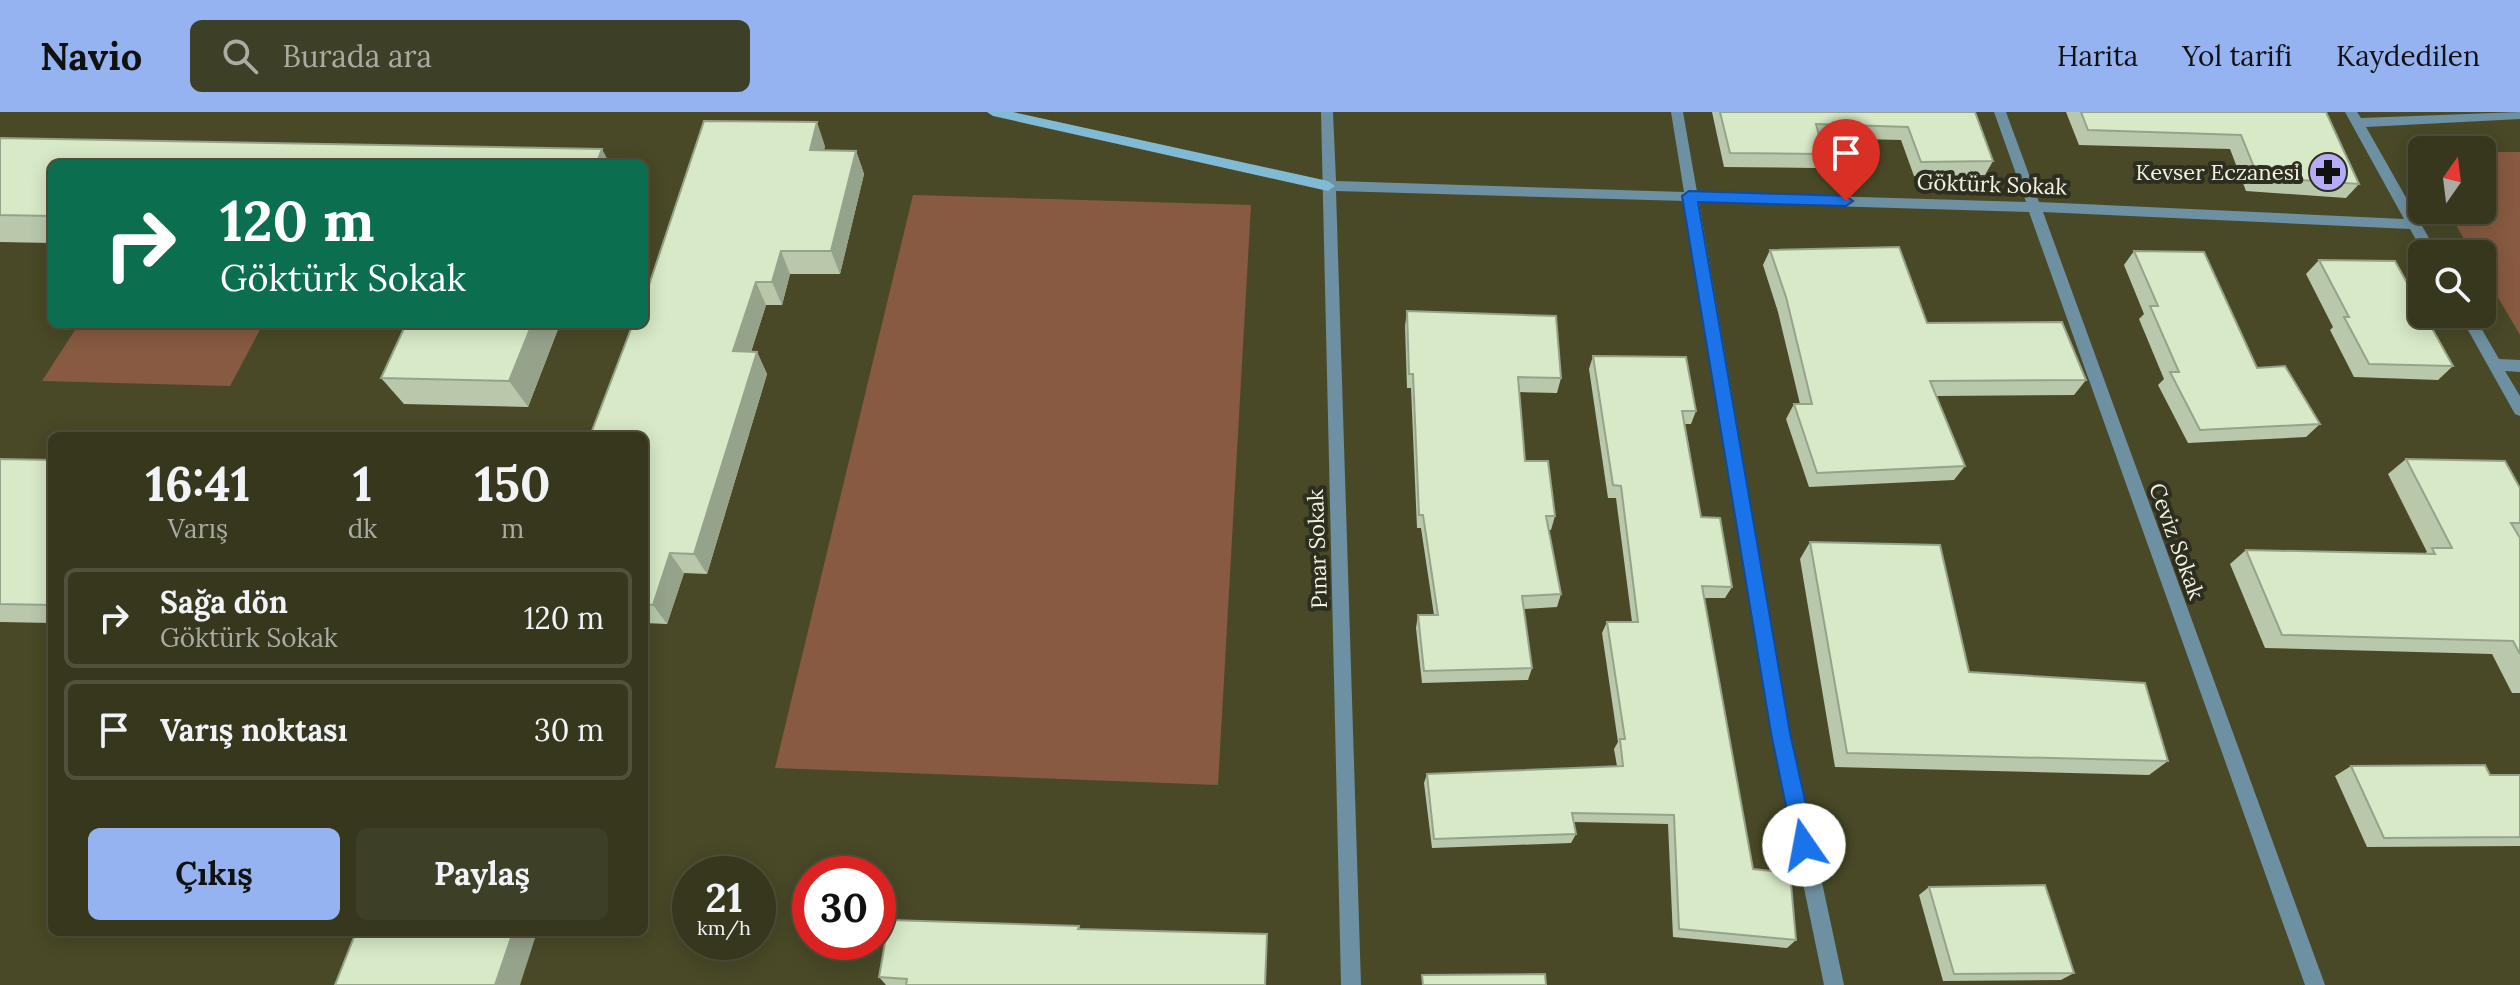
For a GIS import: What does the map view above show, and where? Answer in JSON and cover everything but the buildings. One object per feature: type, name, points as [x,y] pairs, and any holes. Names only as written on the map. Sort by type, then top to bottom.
[{"type":"main road","points":[[993,112],[1328,186]]},
{"type":"street","name":"Pınar Sokak","points":[[1327,112],[1351,985]]},
{"type":"street","points":[[1677,112],[1781,733],[1834,985]]},
{"type":"street","name":"Ceviz Sokak","points":[[2000,112],[2315,985]]},
{"type":"street","points":[[2408,212],[2354,118],[2520,115]]},
{"type":"street","name":"Göktürk Sokak","points":[[1328,186],[2033,207],[2408,224]]},
{"type":"street","points":[[2415,224],[2424,240]]},
{"type":"street","points":[[2474,328],[2520,410]]},
{"type":"street","points":[[2494,364],[2520,366]]},
{"type":"shaded area","points":[[2496,152],[2520,152],[2520,335],[2496,294],[2496,240],[2465,240],[2455,224],[2496,224]]},
{"type":"shaded area","points":[[913,195],[1251,205],[1218,785],[775,768]]},
{"type":"shaded area","points":[[76,328],[261,328],[230,386],[42,381]]},
{"type":"place","name":"Kevser Eczanesi","points":[[2328,172]]},
{"type":"route","points":[[1804,845],[1781,733],[1689,196],[1846,201]]}]
